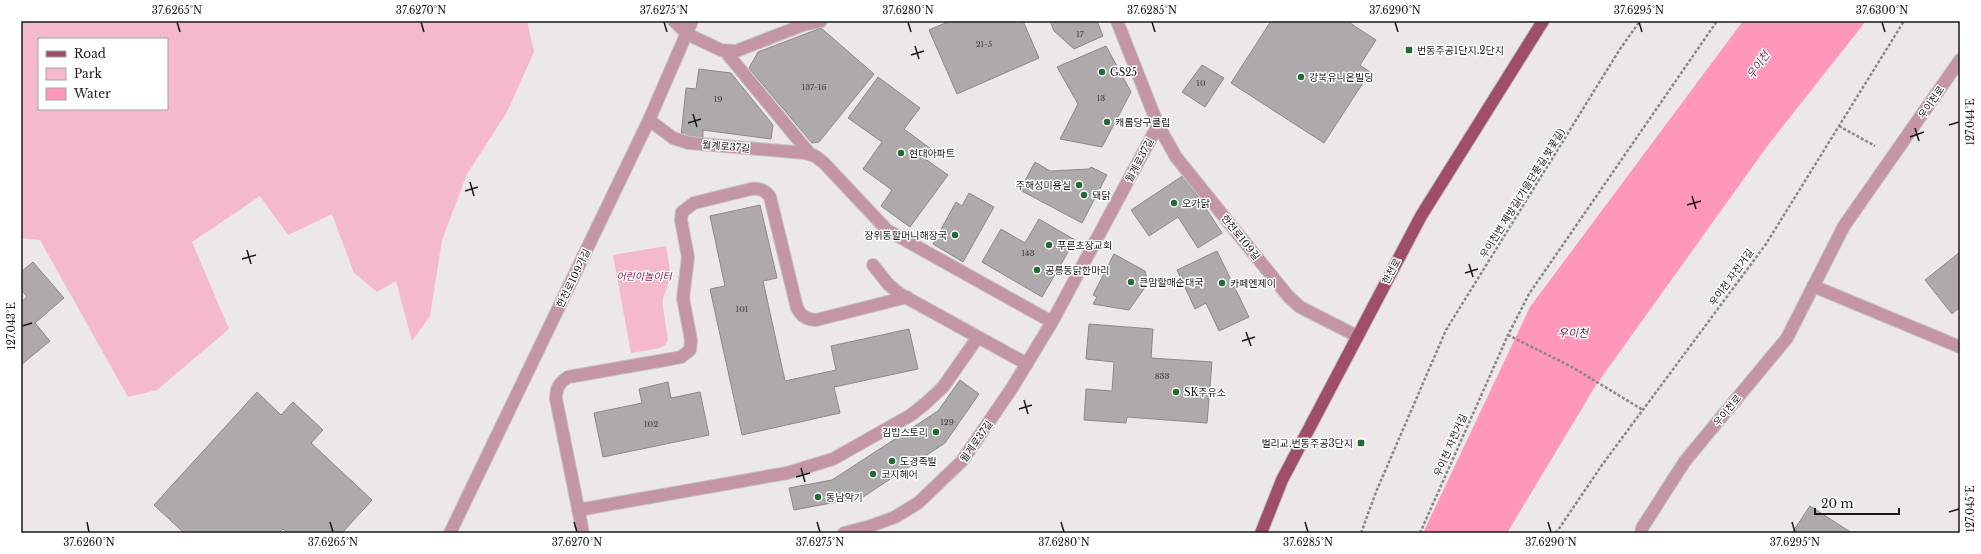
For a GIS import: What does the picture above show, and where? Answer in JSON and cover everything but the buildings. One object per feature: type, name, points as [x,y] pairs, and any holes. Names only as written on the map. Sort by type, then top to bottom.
[{"type":"main road","name":"한천로","points":[[1261,533],[1282,480],[1421,216],[1543,21]]},
{"type":"street","points":[[674,21],[687,34],[724,52],[736,51],[802,24],[821,21]]},
{"type":"street","name":"한천로109가길","points":[[450,533],[649,120],[692,21]]},
{"type":"street","name":"한천로109길","points":[[1117,21],[1158,125],[1176,157],[1288,296],[1300,307],[1310,313],[1357,336]]},
{"type":"street","name":"월계로37길","points":[[724,52],[810,154],[824,163],[887,230],[1052,322]]},
{"type":"street","name":"우이천로","points":[[1641,533],[1642,528],[1685,461],[1786,338],[1844,226],[1960,60]]},
{"type":"street","name":"월계로37길","points":[[649,120],[673,138],[689,143],[810,154]]},
{"type":"street","name":"월계로37길","points":[[844,533],[871,526],[896,516],[918,503],[962,461],[1027,364],[1052,322],[1158,125]]},
{"type":"street","points":[[583,533],[556,399],[556,389],[561,382],[568,377],[682,357],[690,350],[692,340],[683,298],[688,257],[681,220],[682,212],[694,203],[752,189],[759,188],[766,192],[770,197],[797,308],[801,316],[816,320],[907,297]]},
{"type":"street","points":[[873,264],[888,284],[907,297],[1027,364]]},
{"type":"street","points":[[1813,286],[1960,347]]},
{"type":"street","points":[[578,510],[787,473],[833,459],[911,415],[926,403],[943,387],[978,337]]},
{"type":"path","name":"우이천변 제방길(가을단풍길,벚꽃길)","points":[[1361,533],[1376,492],[1446,330],[1620,48],[1640,21]]},
{"type":"path","name":"우이천 자전거길","points":[[1420,533],[1508,335],[1529,294],[1717,21]]},
{"type":"path","name":"우이천 자전거길","points":[[1556,533],[1602,465],[1766,244],[1904,21]]},
{"type":"path","points":[[1839,126],[1893,156]]},
{"type":"path","points":[[1508,335],[1572,367],[1642,410]]},
{"type":"green space","points":[[21,21],[527,21],[534,52],[507,112],[467,174],[442,240],[430,316],[412,341],[396,281],[377,292],[354,273],[332,214],[288,235],[260,196],[192,242],[229,329],[157,390],[128,397],[40,240],[21,238]]},
{"type":"green space","name":"어린이놀이터","points":[[666,246],[671,277],[663,298],[668,340],[665,345],[660,348],[631,353],[613,255]]},
{"type":"water","name":"우이천","points":[[1743,21],[1866,21],[1768,145],[1596,385],[1507,533],[1423,533],[1530,307]]},
{"type":"place","name":"번동주공1단지.2단지","points":[[1409,50]]},
{"type":"place","name":"GS25","points":[[1102,72]]},
{"type":"place","name":"강북유니온빌딩","points":[[1301,77]]},
{"type":"place","name":"캐롬당구클럽","points":[[1107,122]]},
{"type":"place","name":"현대아파트","points":[[901,153]]},
{"type":"place","name":"주해성미용실","points":[[1079,185]]},
{"type":"place","name":"돼닭","points":[[1084,195]]},
{"type":"place","name":"오가닭","points":[[1174,203]]},
{"type":"place","name":"장위동할머니해장국","points":[[955,235]]},
{"type":"place","name":"푸른초장교회","points":[[1049,245]]},
{"type":"place","name":"공릉동닭한마리","points":[[1037,270]]},
{"type":"place","name":"큰맘할매순대국","points":[[1131,282]]},
{"type":"place","name":"카페엔제이","points":[[1222,283]]},
{"type":"place","name":"SK주유소","points":[[1176,392]]},
{"type":"place","name":"김밥스토리","points":[[936,432]]},
{"type":"place","name":"벌리교.번동주공3단지","points":[[1361,443]]},
{"type":"place","name":"도경족발","points":[[892,461]]},
{"type":"place","name":"코지헤어","points":[[873,474]]},
{"type":"place","name":"동남악기","points":[[818,497]]}]
